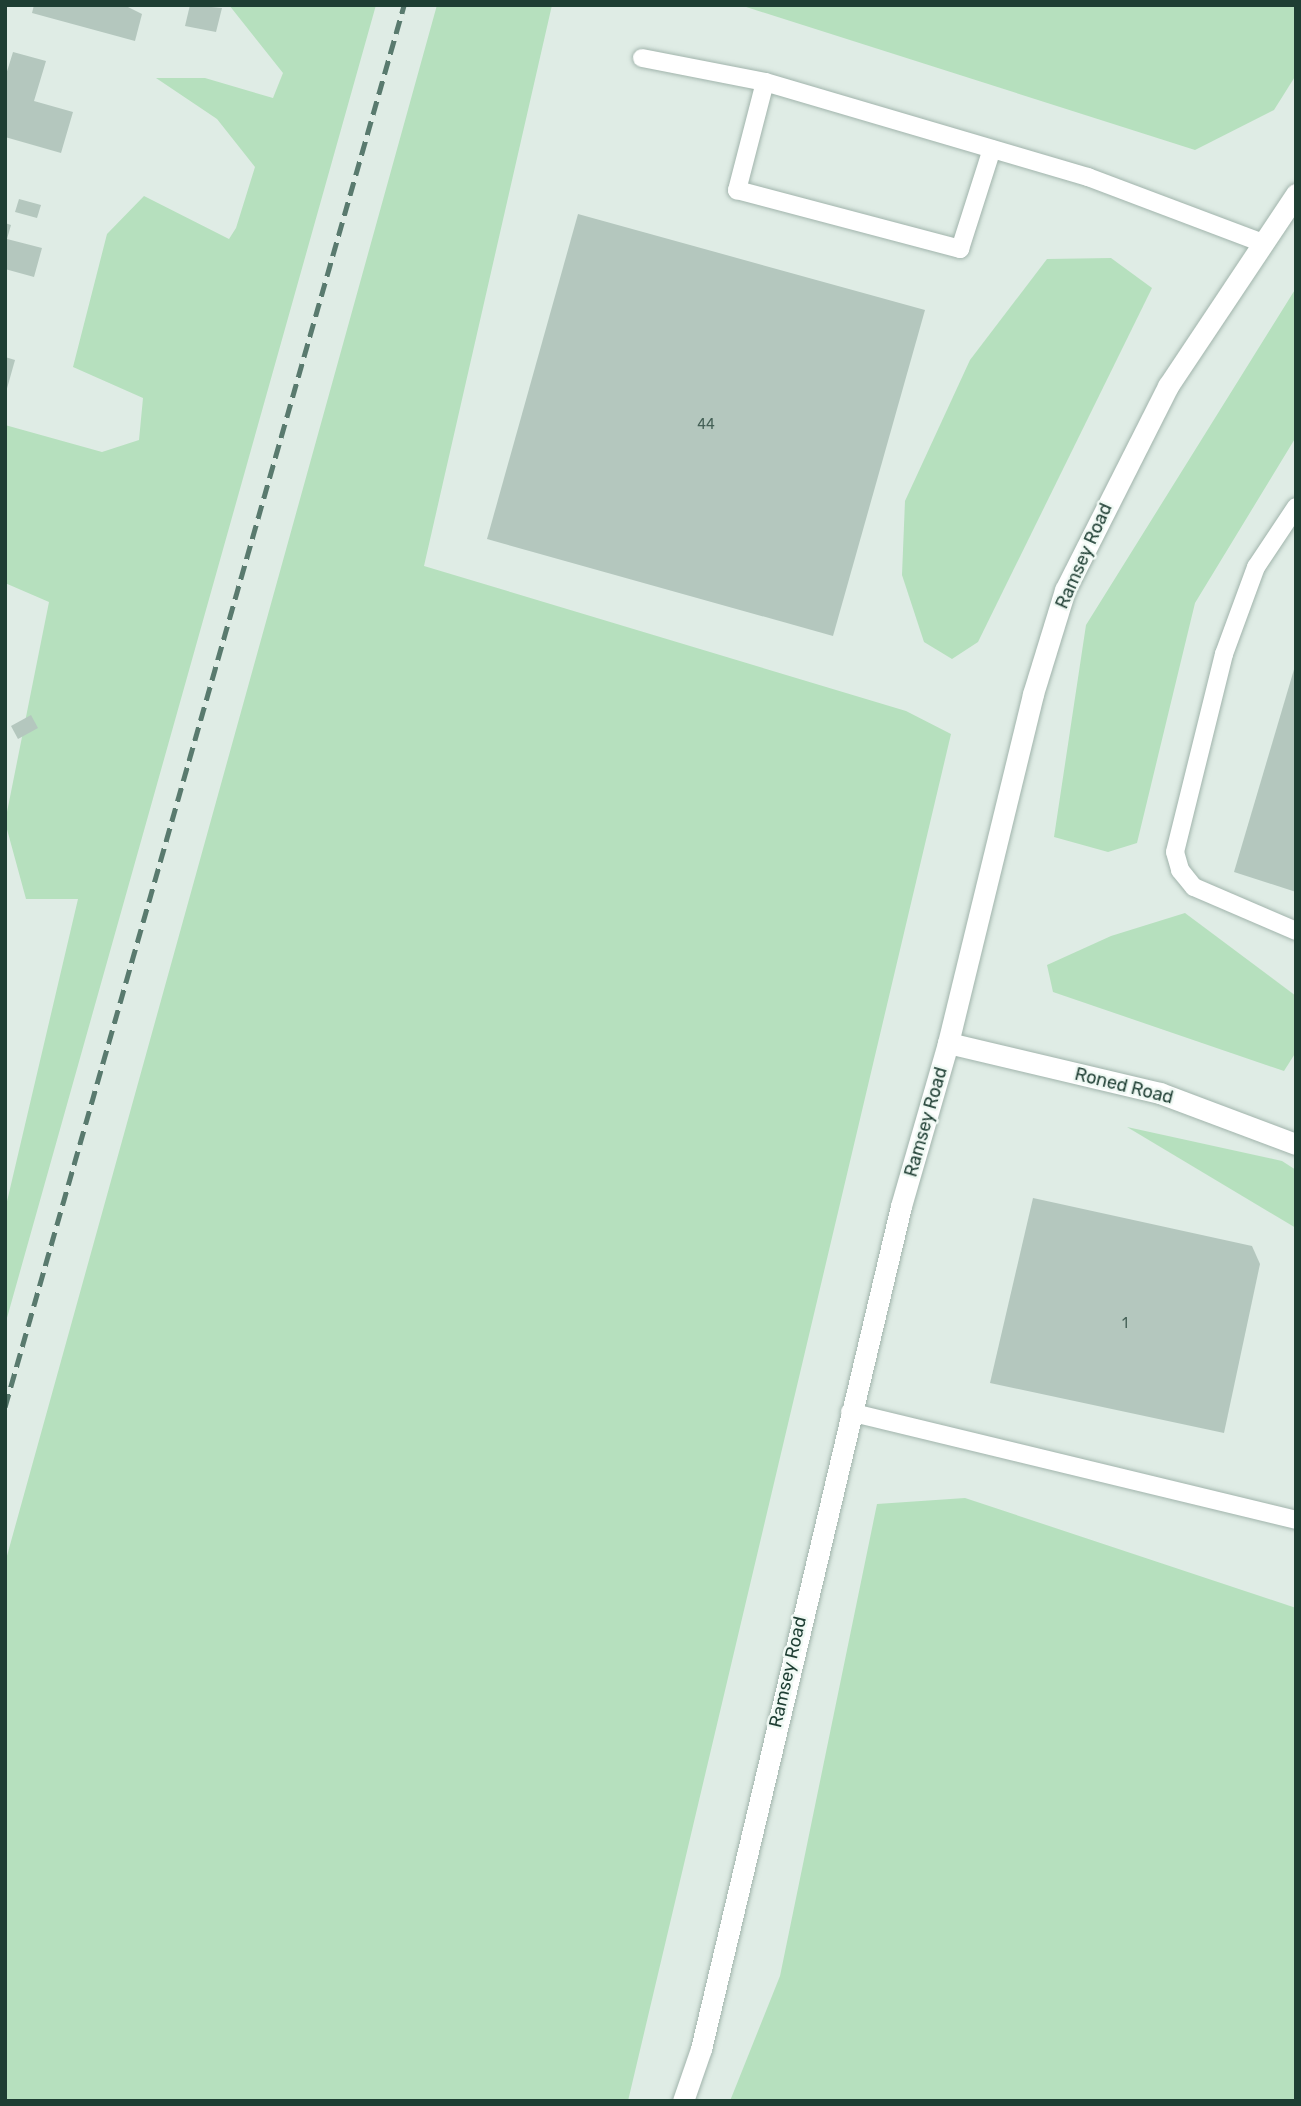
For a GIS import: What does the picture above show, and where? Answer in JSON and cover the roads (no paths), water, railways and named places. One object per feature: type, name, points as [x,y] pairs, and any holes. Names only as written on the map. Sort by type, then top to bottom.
[{"type":"street","name":"Ramsey Road","points":[[683,2101],[701,2049],[850,1412],[948,1043],[1033,694],[1065,590],[1168,386],[1296,194]]},
{"type":"street","name":"Roned Road","points":[[948,1043],[1160,1093],[1296,1143]]},
{"type":"lane","points":[[642,58],[765,82],[1088,177],[1262,243]]},
{"type":"lane","points":[[765,82],[737,190],[960,249],[992,149]]},
{"type":"lane","points":[[1296,507],[1256,567],[1224,654],[1175,852],[1194,887],[1296,932]]},
{"type":"lane","points":[[850,1412],[1296,1520]]},
{"type":"railway","points":[[5,1407],[404,5]]}]
